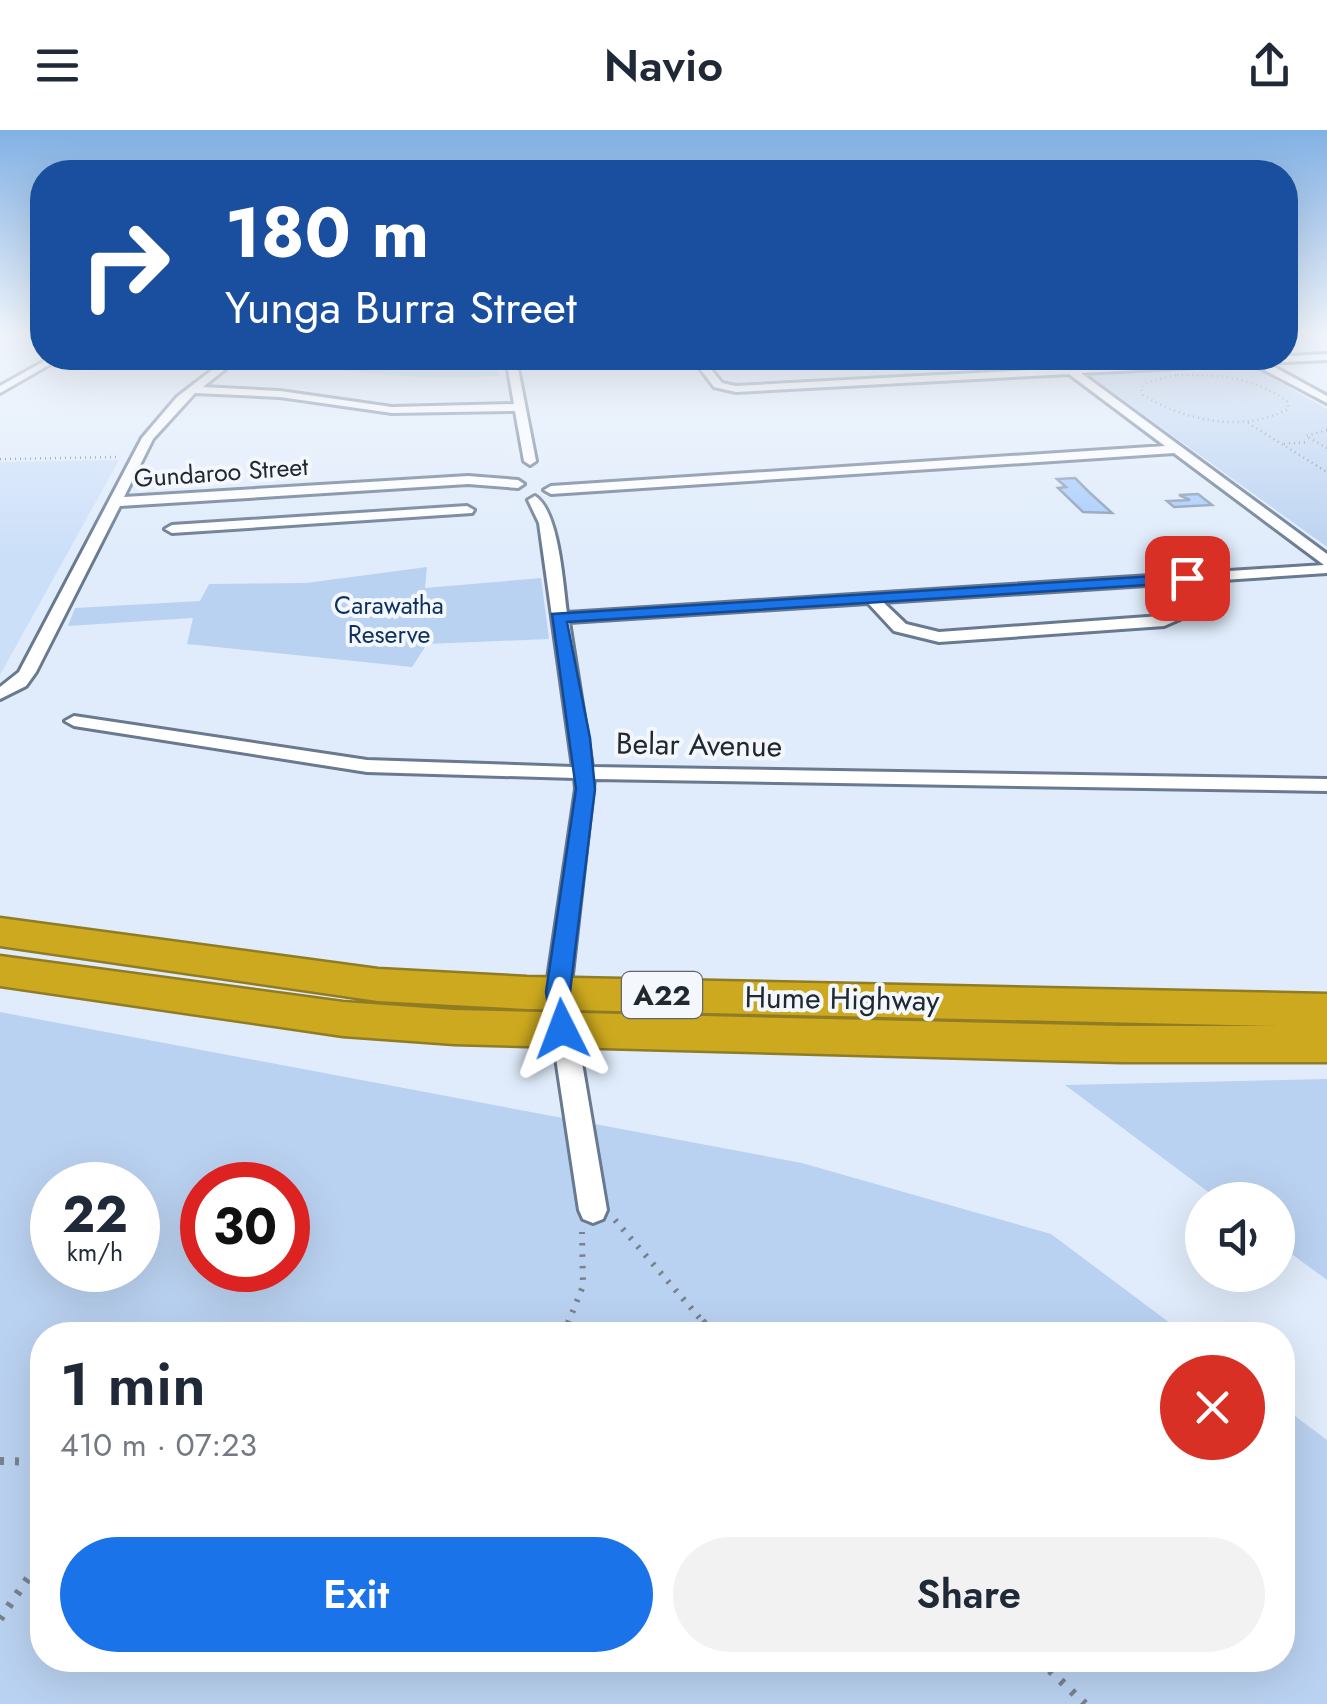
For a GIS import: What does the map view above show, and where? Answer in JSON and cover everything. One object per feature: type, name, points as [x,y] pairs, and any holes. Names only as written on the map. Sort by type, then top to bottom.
[{"type":"highway","name":"Hume Highway","points":[[0,932],[560,1011],[1122,1044],[1327,1044]]},
{"type":"highway","name":"Hume Highway","points":[[0,971],[342,1019],[560,1011],[1327,1011]]},
{"type":"street","points":[[0,694],[20,682],[27,672],[138,457],[174,406]]},
{"type":"street","points":[[367,406],[392,410],[520,408],[530,461]]},
{"type":"street","points":[[1118,406],[1327,561]]},
{"type":"street","name":"Gundaroo Street","points":[[114,502],[468,480],[535,488],[1176,450]]},
{"type":"street","name":"Gundaroo Street","points":[[327,520],[330,488]]},
{"type":"street","points":[[535,488],[546,524],[584,774],[560,1011],[593,1210]]},
{"type":"street","name":"Gundaroo Street","points":[[172,529],[467,510]]},
{"type":"street","points":[[558,618],[1327,569]]},
{"type":"street","points":[[872,598],[892,624],[904,632],[958,636],[1164,621],[1177,610],[1152,581]]},
{"type":"street","name":"Belar Avenue","points":[[74,720],[367,766],[584,774],[1327,785]]},
{"type":"path","points":[[1164,406],[1205,418],[1246,421],[1280,416],[1288,406]]},
{"type":"path","points":[[1246,421],[1327,472]]},
{"type":"path","points":[[1311,442],[1308,433],[1327,430]]},
{"type":"path","points":[[1282,444],[1311,442],[1327,448]]},
{"type":"path","points":[[0,459],[138,457]]},
{"type":"path","points":[[568,1322],[583,1286],[582,1224],[593,1210],[607,1212],[703,1322]]},
{"type":"path","points":[[0,1462],[30,1462]]},
{"type":"path","points":[[0,1619],[30,1575]]},
{"type":"path","points":[[1052,1672],[1086,1704]]},
{"type":"shaded area","points":[[119,460],[0,675],[0,462]]},
{"type":"green space","points":[[1132,406],[1327,409],[1327,547]]},
{"type":"green space","name":"Carawatha Reserve","points":[[427,567],[425,588],[541,578],[549,639],[427,644],[412,667],[187,644],[193,618],[68,626],[75,608],[200,601],[209,584],[306,583]]},
{"type":"green space","points":[[0,1012],[802,1163],[1051,1234],[1169,1322],[30,1322],[30,1672],[1295,1672],[1295,1416],[1327,1440],[1327,1704],[0,1704]]},
{"type":"green space","points":[[1327,1079],[1327,1280],[1295,1256],[1295,1182],[1195,1182],[1065,1085]]},
{"type":"building","points":[[1075,478],[1112,513],[1083,512],[1058,488],[1066,487],[1057,479]]},
{"type":"building","points":[[1198,494],[1212,505],[1174,507],[1167,501],[1190,500],[1179,495]]},
{"type":"route","points":[[562,1029],[558,992],[586,789],[581,738],[558,618],[1187,578]]}]
